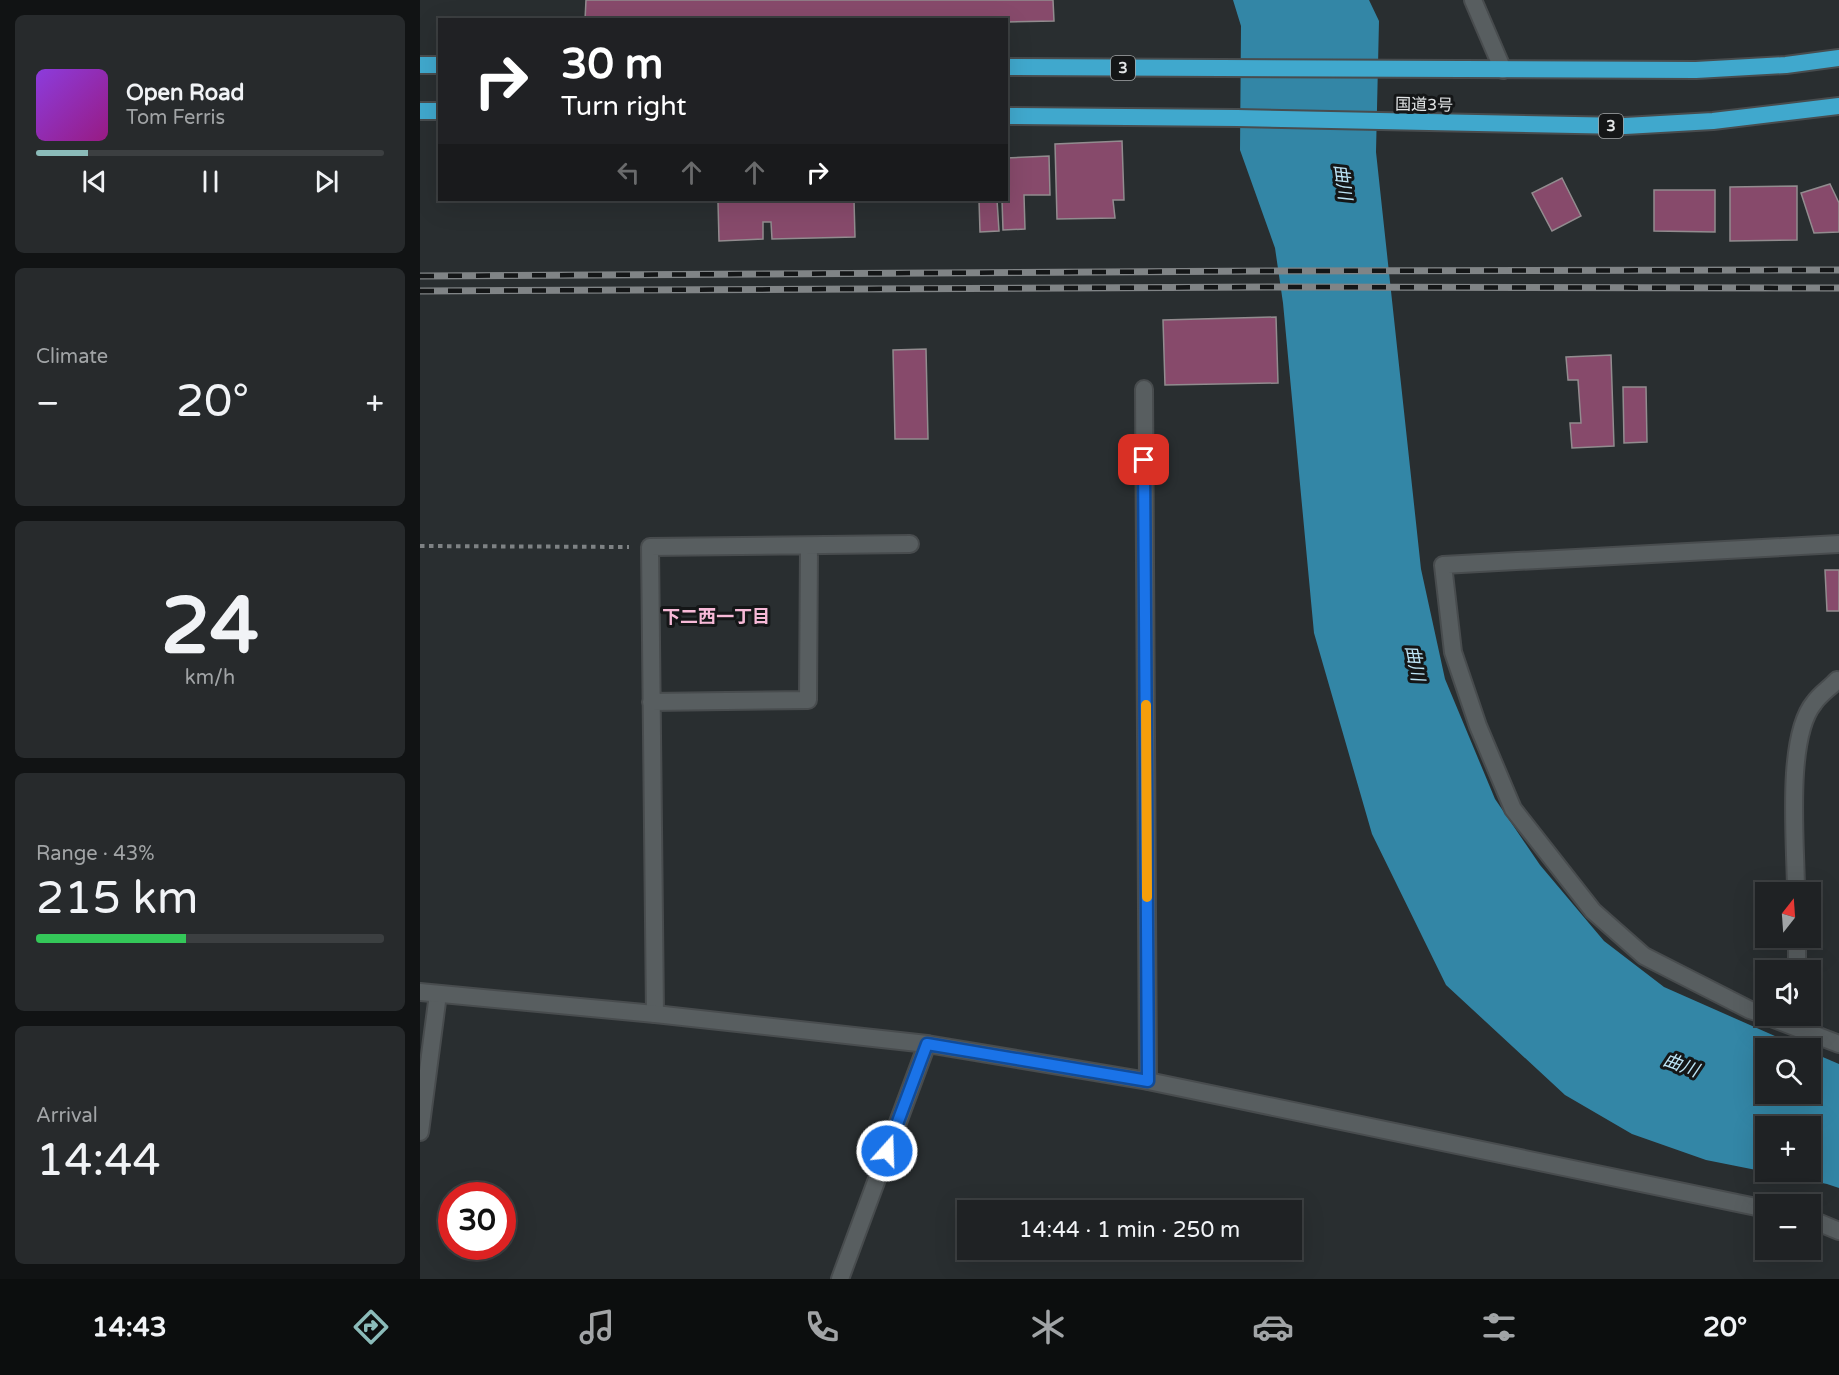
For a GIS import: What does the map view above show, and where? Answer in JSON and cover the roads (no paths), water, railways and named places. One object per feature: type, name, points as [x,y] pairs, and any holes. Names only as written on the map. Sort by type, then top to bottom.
[{"type":"highway","name":"3","points":[[1008,67],[1696,70],[1786,65],[1839,58]]},
{"type":"highway","points":[[420,65],[438,65]]},
{"type":"highway","name":"国道3号","points":[[1008,116],[1237,117],[1625,126],[1713,121],[1839,106]]},
{"type":"highway","points":[[420,111],[438,111]]},
{"type":"street","points":[[1473,0],[1503,70]]},
{"type":"street","points":[[1144,389],[1148,1081]]},
{"type":"street","points":[[655,1014],[650,548],[910,544]]},
{"type":"street","points":[[1755,1010],[1644,956],[1593,911],[1513,808],[1478,726],[1453,652],[1443,565],[1839,544]]},
{"type":"street","points":[[651,702],[808,699],[809,546]]},
{"type":"street","points":[[1796,882],[1795,763],[1800,730],[1813,703],[1837,680]]},
{"type":"street","points":[[420,992],[655,1014],[927,1044],[1148,1081],[1755,1207]]},
{"type":"street","points":[[420,1132],[438,994]]},
{"type":"street","points":[[1805,1026],[1839,1044]]},
{"type":"street","points":[[840,1279],[927,1044]]},
{"type":"street","points":[[1821,1224],[1839,1231]]},
{"type":"water","name":"曲川","points":[[1233,0],[1369,0],[1379,21],[1376,152],[1421,569],[1445,679],[1495,799],[1540,865],[1604,941],[1664,987],[1779,1038],[1755,1038],[1755,1104],[1821,1104],[1821,1056],[1839,1064],[1839,1188],[1817,1182],[1821,1182],[1821,1116],[1755,1116],[1755,1170],[1706,1160],[1632,1134],[1565,1095],[1446,985],[1372,834],[1314,633],[1283,303],[1275,248],[1240,150],[1241,26]]},
{"type":"railway","points":[[420,276],[1839,270]]},
{"type":"railway","points":[[420,291],[1268,287],[1839,288]]},
{"type":"district","name":"下二西一丁目","points":[[716,617]]}]
